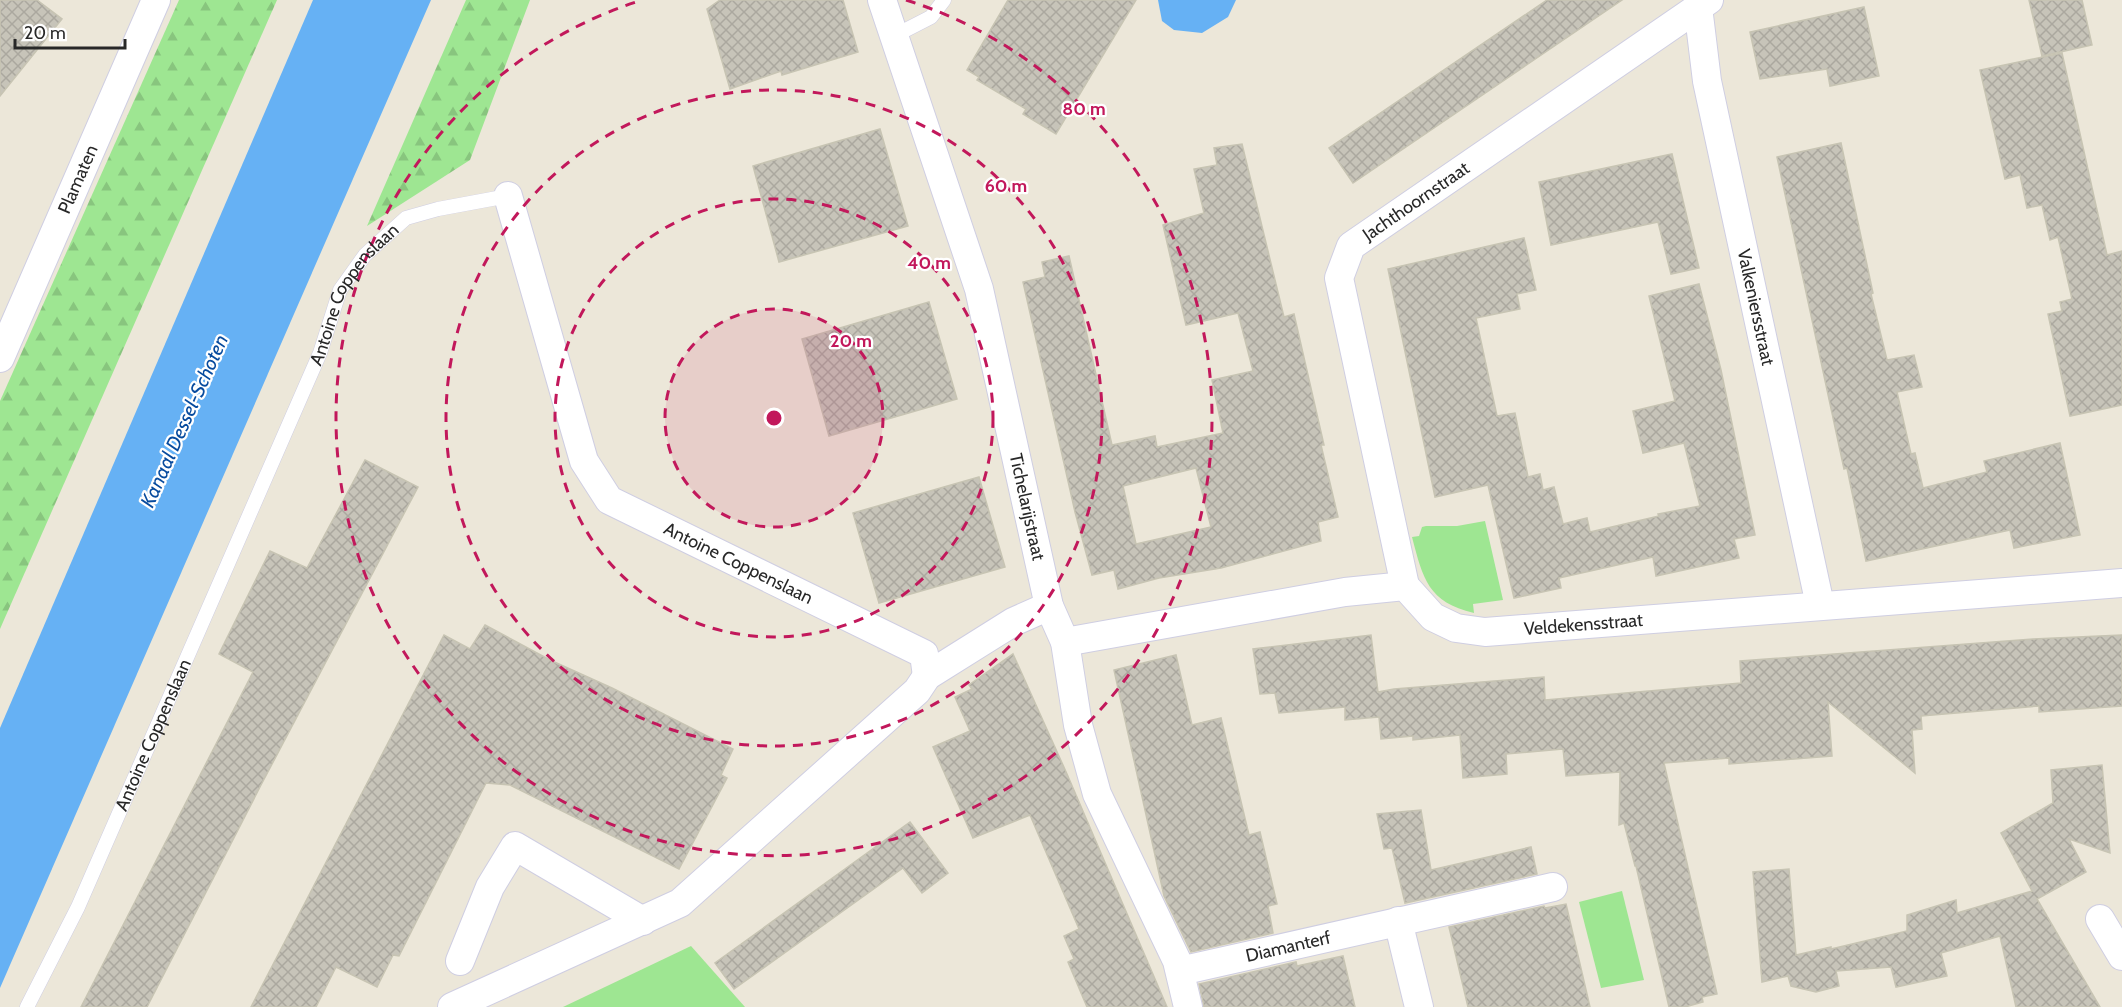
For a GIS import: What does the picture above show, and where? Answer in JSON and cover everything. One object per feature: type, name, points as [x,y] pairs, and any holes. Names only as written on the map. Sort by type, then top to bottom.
[{"type":"street","name":"Plamaten","points":[[0,358],[156,0]]},
{"type":"street","name":"Tichelarijstraat","points":[[882,0],[979,289],[1049,606],[1065,642],[1078,725],[1097,794],[1177,961],[1188,1007]]},
{"type":"street","name":"Jachthoornstraat","points":[[1404,586],[1339,278],[1351,246],[1704,4]]},
{"type":"street","name":"Valkeniersstraat","points":[[1704,4],[1707,81],[1820,605]]},
{"type":"street","name":"Antoine Coppenslaan","points":[[508,196],[584,460],[609,500],[924,654],[927,676]]},
{"type":"street","name":"Veldekensstraat","points":[[1404,586],[1433,617],[1456,628],[1485,632],[2122,583]]},
{"type":"street","points":[[1065,642],[1345,592],[1404,586]]},
{"type":"street","points":[[452,1007],[680,903],[917,691],[927,676],[1012,622],[1049,606]]},
{"type":"street","points":[[460,961],[490,887],[514,846],[643,921]]},
{"type":"street","name":"Diamanterf","points":[[1180,971],[1553,887]]},
{"type":"street","points":[[2100,919],[2122,956]]},
{"type":"street","points":[[1398,921],[1419,1007]]},
{"type":"lane","points":[[894,36],[931,17],[944,0]]},
{"type":"lane","name":"Antoine Coppenslaan","points":[[27,1007],[78,907],[320,353],[340,290],[365,255],[406,218],[438,209],[508,196]]},
{"type":"green space","points":[[179,0],[277,0],[0,629],[0,401]]},
{"type":"green space","points":[[466,0],[530,0],[470,160],[367,226]]},
{"type":"green space","points":[[1485,521],[1503,600],[1473,604],[1474,613],[1446,602],[1430,587],[1424,577],[1412,537],[1419,536],[1422,527],[1426,526],[1457,526]]},
{"type":"green space","points":[[1622,891],[1644,980],[1601,988],[1579,902]]},
{"type":"green space","points":[[691,946],[745,1007],[563,1007]]},
{"type":"water","name":"Kanaal Dessel-Schoten","points":[[313,0],[431,0],[0,988],[0,728]]},
{"type":"water","points":[[1158,0],[1236,0],[1228,17],[1202,33],[1174,30],[1162,21]]},
{"type":"building","points":[[0,0],[37,0],[62,19],[0,96]]},
{"type":"building","points":[[720,0],[843,0],[858,52],[782,75],[781,71],[730,89],[707,9]]},
{"type":"building","points":[[1008,0],[1136,0],[1056,134],[1023,114],[1026,109],[977,80],[979,77],[967,70]]},
{"type":"building","points":[[1547,0],[1622,0],[1353,183],[1329,148]]},
{"type":"building","points":[[2029,0],[2082,0],[2092,45],[2042,56]]},
{"type":"building","points":[[1864,7],[1879,76],[1830,86],[1827,69],[1760,79],[1750,32]]},
{"type":"building","points":[[2062,53],[2107,255],[2122,251],[2122,405],[2070,416],[2048,314],[2062,311],[2060,302],[2072,299],[2058,237],[2050,240],[2042,205],[2027,208],[2020,175],[2005,179],[1980,70]]},
{"type":"building","points":[[880,129],[908,226],[779,262],[753,166]]},
{"type":"building","points":[[1841,143],[1873,293],[1871,294],[1887,360],[1914,355],[1922,387],[1897,392],[1911,454],[1915,453],[1923,488],[1987,472],[1984,461],[2060,443],[2080,535],[2014,548],[2010,530],[1866,561],[1777,157]]},
{"type":"building","points":[[1242,144],[1284,317],[1294,314],[1338,517],[1318,522],[1321,541],[1221,568],[1159,578],[1118,589],[1114,570],[1092,575],[1075,512],[1023,282],[1045,277],[1042,262],[1069,256],[1112,445],[1155,436],[1157,447],[1223,433],[1212,380],[1253,371],[1238,313],[1186,325],[1163,225],[1204,213],[1194,169],[1217,165],[1214,148]],"holes":[[[1196,468],[1211,527],[1136,544],[1123,486]]]},
{"type":"building","points":[[1672,154],[1699,268],[1671,274],[1658,222],[1551,245],[1539,182]]},
{"type":"building","points":[[1524,238],[1536,290],[1517,294],[1520,309],[1476,318],[1497,416],[1515,413],[1528,477],[1540,474],[1543,490],[1554,487],[1563,524],[1587,518],[1590,532],[1659,516],[1658,514],[1700,506],[1684,443],[1643,453],[1633,411],[1675,401],[1649,296],[1699,284],[1721,370],[1755,535],[1734,539],[1739,558],[1656,576],[1653,557],[1559,578],[1561,588],[1514,598],[1488,485],[1435,497],[1388,269]]},
{"type":"building","points":[[929,302],[957,399],[829,436],[802,339]]},
{"type":"building","points":[[365,460],[418,487],[147,1007],[81,1007],[253,672],[219,654],[270,551],[307,568]]},
{"type":"building","points":[[979,477],[1005,567],[879,603],[853,513]]},
{"type":"building","points":[[485,625],[550,660],[612,688],[733,749],[721,775],[727,778],[679,869],[510,785],[486,783],[399,956],[393,955],[377,987],[336,967],[316,1007],[251,1007],[444,635],[470,649]]},
{"type":"building","points":[[1371,635],[1378,692],[1544,677],[1545,700],[1741,683],[1740,661],[2033,639],[2122,635],[2122,706],[2039,712],[2039,706],[1921,716],[1922,729],[1912,730],[1915,773],[1828,702],[1832,756],[1729,764],[1729,758],[1664,763],[1717,994],[1702,997],[1703,1002],[1685,1007],[1669,1007],[1636,866],[1624,823],[1619,825],[1620,772],[1566,776],[1563,749],[1506,754],[1507,774],[1463,778],[1460,735],[1413,740],[1413,736],[1381,739],[1379,717],[1345,720],[1345,707],[1279,713],[1275,693],[1260,694],[1253,649]]},
{"type":"building","points":[[1013,654],[1167,1007],[1087,1007],[1068,962],[1074,959],[1064,936],[1079,929],[1030,815],[973,838],[933,747],[970,731],[955,697],[972,689],[969,685]]},
{"type":"building","points":[[1176,655],[1192,725],[1221,718],[1249,835],[1260,832],[1277,904],[1268,906],[1273,933],[1191,952],[1164,896],[1114,670]]},
{"type":"building","points":[[2102,765],[2110,853],[2069,839],[2086,872],[2037,899],[2100,1007],[2016,1007],[2000,936],[1941,953],[1947,976],[1896,987],[1891,967],[1836,971],[1839,986],[1816,992],[1791,986],[1788,976],[1762,982],[1753,872],[1789,869],[1796,955],[1907,931],[1907,915],[1956,900],[1957,913],[2032,891],[2001,833],[2053,803],[2051,770]]},
{"type":"building","points":[[1421,810],[1431,870],[1531,847],[1537,874],[1405,903],[1392,848],[1384,849],[1377,814]]},
{"type":"building","points":[[910,822],[948,873],[922,893],[903,868],[734,989],[715,963]]},
{"type":"building","points":[[1566,904],[1590,1007],[1468,1007],[1449,927],[1544,906],[1545,908]]},
{"type":"building","points":[[1343,956],[1355,1007],[1204,1007],[1199,984],[1296,962],[1297,966]]}]
